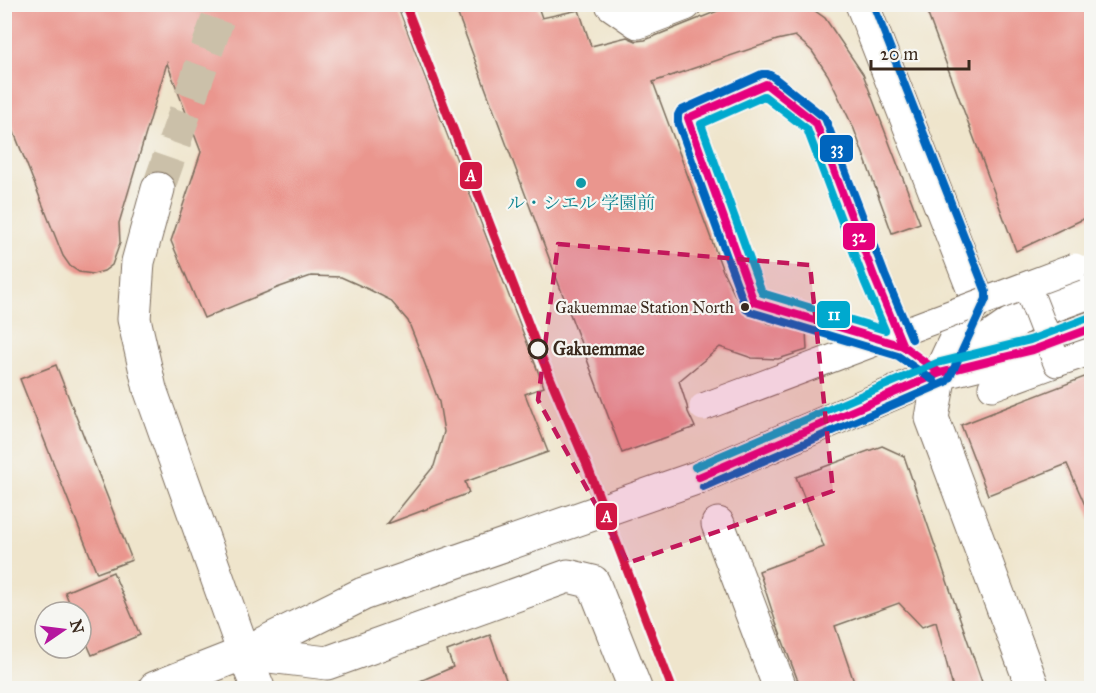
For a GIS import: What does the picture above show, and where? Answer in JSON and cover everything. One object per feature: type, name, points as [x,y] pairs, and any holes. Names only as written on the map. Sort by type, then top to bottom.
[{"type":"street","points":[[612,4],[638,22],[685,4]]},
{"type":"street","points":[[862,4],[976,296],[940,373],[932,418],[1033,688]]},
{"type":"street","points":[[158,189],[138,262],[134,319],[150,389],[258,688]]},
{"type":"street","points":[[940,373],[1021,317],[1083,279]]},
{"type":"street","points":[[703,407],[1027,286],[1083,279]]},
{"type":"street","points":[[1027,286],[1057,363]]},
{"type":"street","points":[[155,688],[244,653],[363,594],[699,477],[940,373],[1033,350],[1092,328]]},
{"type":"street","points":[[992,387],[1092,351]]},
{"type":"street","points":[[717,524],[780,688]]},
{"type":"street","points":[[244,653],[327,663],[568,576],[593,582],[635,688]]},
{"type":"highlighted area","points":[[558,244],[810,265],[833,491],[628,563],[538,400]]},
{"type":"building","points":[[4,4],[397,4],[544,387],[525,394],[548,452],[465,482],[469,493],[387,524],[434,466],[444,432],[439,402],[408,321],[390,300],[370,290],[341,277],[311,276],[204,318],[171,241],[201,152],[167,63],[119,223],[120,243],[112,265],[104,271],[93,274],[79,272],[70,266],[63,256],[4,107]]},
{"type":"building","points":[[454,4],[537,4],[542,18],[579,10],[591,46],[627,37],[636,41],[645,40],[735,4],[805,4],[825,18],[863,74],[920,223],[892,233],[854,129],[828,75],[812,51],[795,36],[653,82],[723,271],[740,306],[767,323],[806,331],[807,350],[778,359],[752,358],[720,347],[679,381],[695,427],[622,453]]},
{"type":"building","points":[[924,4],[1092,4],[1092,215],[1016,251]]},
{"type":"building","points":[[56,365],[132,560],[97,573],[20,379]]},
{"type":"building","points":[[1092,374],[1092,521],[1067,464],[988,495],[961,425]]},
{"type":"building","points":[[882,446],[904,456],[984,688],[953,688],[936,622],[922,627],[899,603],[835,626],[856,688],[798,688],[798,681],[759,571],[824,547],[796,477]]},
{"type":"building","points":[[113,572],[140,635],[93,655],[93,600],[68,600],[65,592]]},
{"type":"building","points":[[490,635],[509,688],[404,688],[453,667],[447,651]]},
{"type":"tunnel","points":[[158,189],[223,4]]},
{"type":"transit line","name":"A","points":[[405,4],[538,349],[587,465],[672,688]]},
{"type":"transit line","name":"33","points":[[703,487],[946,382],[986,299],[986,292],[873,4]]},
{"type":"transit line","name":"33","points":[[912,339],[825,118],[768,74],[762,74],[680,111],[678,122],[746,309],[898,356],[934,381]]},
{"type":"transit line","name":"32","points":[[766,84],[816,123],[903,346],[754,302],[688,118],[766,84]]},
{"type":"transit line","name":"11","points":[[764,96],[807,129],[885,330],[762,293],[701,124],[764,96]]},
{"type":"transit line","name":"11","points":[[695,467],[937,363],[1030,340],[1088,318]]},
{"type":"transit line","name":"32","points":[[699,477],[940,373],[1033,350],[1092,328]]},
{"type":"transit line","name":"32","points":[[903,346],[940,373]]},
{"type":"place","name":"ル・シエル 学園前","points":[[581,183]]},
{"type":"place","name":"Gakuemmae Station North","points":[[745,307]]},
{"type":"place","name":"Gakuemmae","points":[[538,349]]}]
